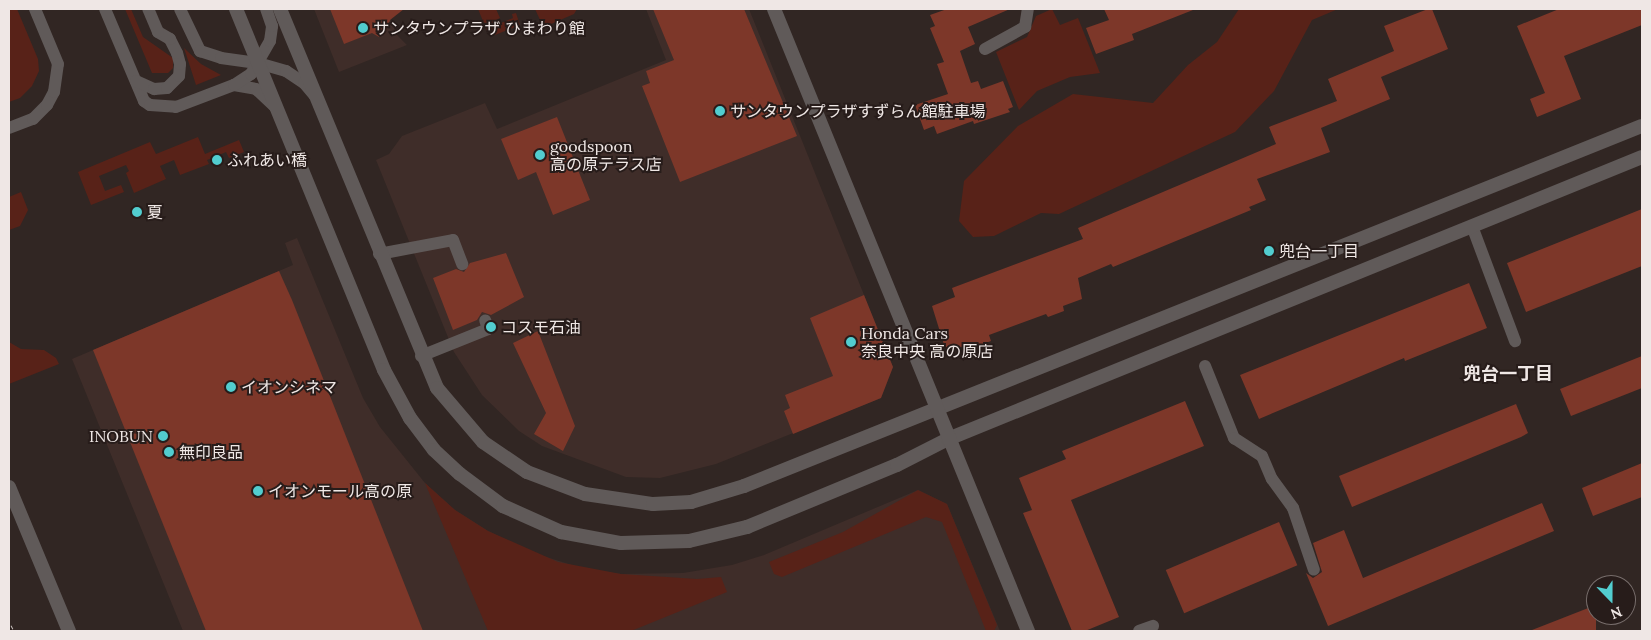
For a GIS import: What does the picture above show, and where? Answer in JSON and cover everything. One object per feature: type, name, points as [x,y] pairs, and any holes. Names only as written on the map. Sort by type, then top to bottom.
[{"type":"street","points":[[236,9],[396,397],[434,450],[460,474],[521,514],[561,532],[596,539],[652,544],[689,541],[747,527],[897,465],[948,439],[1642,156]]},
{"type":"street","points":[[280,9],[379,254],[436,388],[467,427],[502,457],[527,472],[569,490],[636,502],[676,503],[716,496],[938,411],[1642,126]]},
{"type":"street","points":[[774,9],[1028,631]]},
{"type":"street","points":[[9,487],[68,631]]},
{"type":"lane","points":[[9,128],[32,119],[47,105],[57,80],[58,64],[35,9]]},
{"type":"lane","points":[[105,9],[144,101],[150,105],[168,108],[247,78],[258,63],[272,32],[266,9]]},
{"type":"lane","points":[[148,9],[158,32],[170,39],[196,44]]},
{"type":"lane","points":[[180,9],[196,44],[207,55],[258,63],[286,71],[304,83],[314,95]]},
{"type":"lane","points":[[985,49],[1025,27],[1029,9]]},
{"type":"lane","points":[[136,81],[154,89],[167,88],[175,82],[180,64],[170,39]]},
{"type":"lane","points":[[234,84],[256,89],[266,95],[277,110]]},
{"type":"lane","points":[[1472,226],[1515,341]]},
{"type":"lane","points":[[379,254],[453,240],[462,264]]},
{"type":"lane","points":[[421,356],[488,329],[485,320]]},
{"type":"lane","points":[[1205,366],[1234,438],[1262,456],[1272,479],[1294,508],[1314,570]]},
{"type":"lane","points":[[1139,631],[1153,626]]},
{"type":"shaded area","points":[[9,9],[17,9],[38,59],[39,71],[32,86],[20,98],[9,102]]},
{"type":"shaded area","points":[[125,9],[131,9],[143,37],[173,58],[173,68],[168,73],[152,73]]},
{"type":"shaded area","points":[[314,9],[404,9],[389,17],[397,35],[407,45],[339,72]]},
{"type":"shaded area","points":[[478,9],[496,9],[500,18],[496,20],[501,23],[513,18],[512,14],[516,13],[520,25],[495,35],[487,31]]},
{"type":"shaded area","points":[[535,9],[577,9],[574,14],[551,24],[541,22]]},
{"type":"shaded area","points":[[646,9],[749,9],[893,367],[881,398],[716,464],[660,478],[626,477],[542,446],[519,431],[482,395],[454,352],[376,160],[389,154],[402,136],[485,103],[497,129],[666,60]]},
{"type":"shaded area","points":[[1052,9],[1060,25],[1078,18],[1100,73],[1070,77],[1037,91],[1019,110],[996,52],[1027,37],[1036,16]]},
{"type":"shaded area","points":[[1239,9],[1338,9],[1312,20],[1274,91],[1235,132],[1059,214],[1041,213],[994,236],[973,237],[959,221],[964,181],[1018,126],[1073,94],[1153,103],[1188,65],[1217,42]]},
{"type":"shaded area","points":[[184,48],[201,64],[221,75],[196,85]]},
{"type":"shaded area","points":[[198,137],[205,154],[239,140],[244,152],[229,158],[226,152],[207,160],[209,164],[180,175],[174,160],[160,166],[166,179],[134,193],[126,173],[129,171],[126,165],[99,176],[105,191],[121,185],[124,192],[91,205],[78,172],[150,142],[156,154]]},
{"type":"shaded area","points":[[21,192],[28,210],[20,226],[9,230],[9,197]]},
{"type":"shaded area","points":[[297,238],[363,398],[380,427],[425,483],[455,510],[488,531],[537,554],[581,568],[621,574],[683,573],[732,565],[764,555],[918,490],[947,504],[1000,631],[183,631],[72,359],[293,265],[285,243]]},
{"type":"shaded area","points":[[9,342],[21,349],[44,350],[56,358],[59,364],[9,384]]},
{"type":"shaded area","points":[[425,483],[455,510],[488,531],[558,562],[621,574],[697,579],[721,577],[727,592],[631,631],[488,631]]},
{"type":"shaded area","points":[[918,490],[947,504],[997,625],[994,631],[986,631],[942,522],[926,517],[782,577],[774,574],[769,562],[843,532]]},
{"type":"building","name":"サンタウンプラザ ひまわり館","points":[[330,9],[404,9],[390,20],[385,34],[379,37],[372,33],[344,44]]},
{"type":"building","name":"サンタウンプラザすずらん館駐車場","points":[[653,9],[744,9],[797,136],[680,182],[642,86],[650,83],[646,71],[674,60]]},
{"type":"building","points":[[947,9],[1010,9],[968,27],[975,44],[960,51],[971,83],[978,81],[981,89],[1003,81],[1013,107],[1008,109],[1010,112],[974,124],[973,121],[937,134],[934,126],[924,130],[915,105],[948,94],[937,64],[944,62],[930,28],[935,26],[930,15]]},
{"type":"building","points":[[1104,9],[1193,10],[1132,34],[1134,40],[1096,54],[1086,28],[1109,20]]},
{"type":"building","points":[[1432,9],[1448,49],[1381,77],[1390,99],[1321,128],[1330,152],[1257,179],[1266,200],[1249,207],[1251,210],[1113,267],[1111,264],[1078,278],[1082,299],[1063,306],[1064,311],[1048,317],[1046,314],[989,335],[991,341],[975,347],[973,343],[953,350],[951,346],[945,348],[932,306],[955,297],[952,288],[1083,239],[1078,228],[1276,144],[1269,127],[1337,101],[1328,79],[1394,51],[1384,26]]},
{"type":"building","points":[[1559,9],[1642,9],[1642,25],[1564,56],[1581,99],[1537,117],[1530,99],[1545,93],[1517,26]]},
{"type":"building","name":"goodspoon 高の原テラス店","points":[[557,117],[590,200],[553,215],[536,172],[518,180],[501,139]]},
{"type":"building","points":[[1642,209],[1642,266],[1526,312],[1507,263]]},
{"type":"building","points":[[506,253],[524,297],[491,315],[482,312],[477,320],[453,330],[433,278],[456,269],[464,272],[470,263]]},
{"type":"building","name":"イオンモール高の原","points":[[279,271],[423,631],[206,631],[93,350]]},
{"type":"building","points":[[1469,283],[1487,328],[1405,361],[1404,358],[1259,419],[1240,375]]},
{"type":"building","name":"Honda Cars 奈良中央 高の原店","points":[[864,295],[893,367],[881,398],[793,434],[784,411],[790,408],[785,395],[833,376],[810,318]]},
{"type":"building","points":[[538,331],[575,426],[563,451],[534,434],[546,413],[513,343]]},
{"type":"building","points":[[1642,356],[1642,388],[1571,416],[1560,389]]},
{"type":"building","points":[[1185,401],[1204,446],[1071,500],[1119,617],[1085,631],[1072,631],[1023,513],[1032,510],[1019,478],[1066,459],[1062,451]]},
{"type":"building","points":[[1516,404],[1528,433],[1352,507],[1339,476]]},
{"type":"building","points":[[1642,463],[1642,497],[1593,516],[1582,488]]},
{"type":"building","points":[[1542,503],[1554,531],[1328,626],[1306,573],[1313,578],[1322,572],[1313,543],[1344,530],[1363,578]]},
{"type":"building","points":[[1279,522],[1297,565],[1184,613],[1166,570]]},
{"type":"building","points":[[1586,609],[1586,625],[1596,625],[1596,631],[1532,630]]},
{"type":"railway","points":[[9,627],[11,631]]},
{"type":"place","name":"サンタウンプラザ ひまわり館","points":[[363,28]]},
{"type":"place","name":"サンタウンプラザすずらん館駐車場","points":[[720,111]]},
{"type":"place","name":"goodspoon 高の原テラス店","points":[[540,155]]},
{"type":"place","name":"ふれあい橋","points":[[217,160]]},
{"type":"place","name":"夏","points":[[137,212]]},
{"type":"place","name":"兜台一丁目","points":[[1269,251]]},
{"type":"place","name":"コスモ石油","points":[[491,327]]},
{"type":"place","name":"Honda Cars 奈良中央 高の原店","points":[[851,342]]},
{"type":"place","name":"イオンシネマ","points":[[231,387]]},
{"type":"place","name":"INOBUN","points":[[163,436]]},
{"type":"place","name":"無印良品","points":[[169,452]]},
{"type":"place","name":"イオンモール高の原","points":[[258,491]]},
{"type":"district","name":"兜台一丁目","points":[[1508,374]]}]
